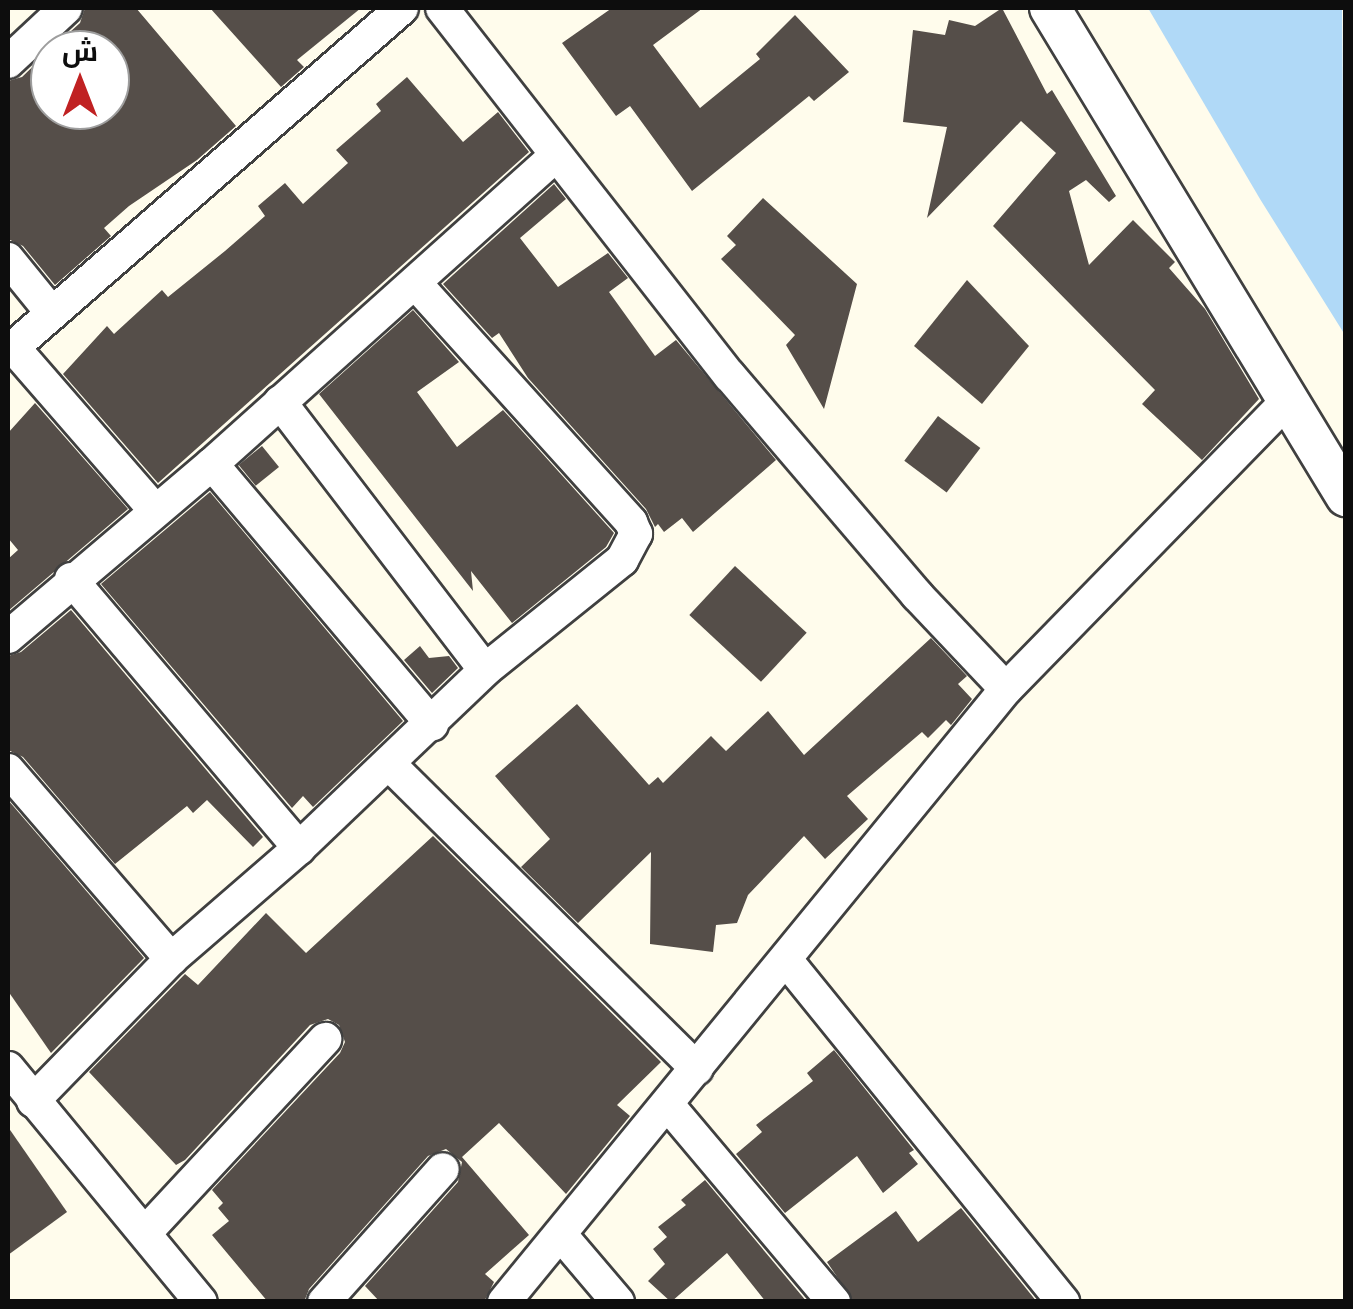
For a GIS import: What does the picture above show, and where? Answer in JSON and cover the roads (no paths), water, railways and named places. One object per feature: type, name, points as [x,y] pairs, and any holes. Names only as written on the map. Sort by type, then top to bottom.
[{"type":"street","points":[[8,62],[66,8]]},
{"type":"street","points":[[154,509],[10,349],[402,8]]},
{"type":"street","points":[[442,8],[554,157],[742,391],[917,595],[1006,689]]},
{"type":"street","points":[[1050,8],[1346,496]]},
{"type":"street","points":[[8,638],[154,509],[212,464],[554,157]]},
{"type":"street","points":[[8,259],[51,312]]},
{"type":"street","points":[[34,1101],[171,960],[389,764],[485,670],[622,560],[636,534],[631,522],[416,284]]},
{"type":"street","points":[[504,1302],[788,961],[1006,689],[1288,400]]},
{"type":"street","points":[[280,402],[485,670]]},
{"type":"street","points":[[212,464],[432,724]]},
{"type":"street","points":[[72,579],[298,848]]},
{"type":"street","points":[[389,764],[697,1070]]},
{"type":"street","points":[[8,770],[171,960]]},
{"type":"street","points":[[788,961],[1063,1302]]},
{"type":"street","points":[[144,1234],[325,1040]]},
{"type":"street","points":[[8,1068],[200,1302]]},
{"type":"street","points":[[668,1105],[834,1302]]},
{"type":"street","points":[[324,1302],[443,1169]]},
{"type":"street","points":[[562,1235],[618,1302]]},
{"type":"water","points":[[1148,8],[1342,8],[1345,335],[1260,199]]}]
